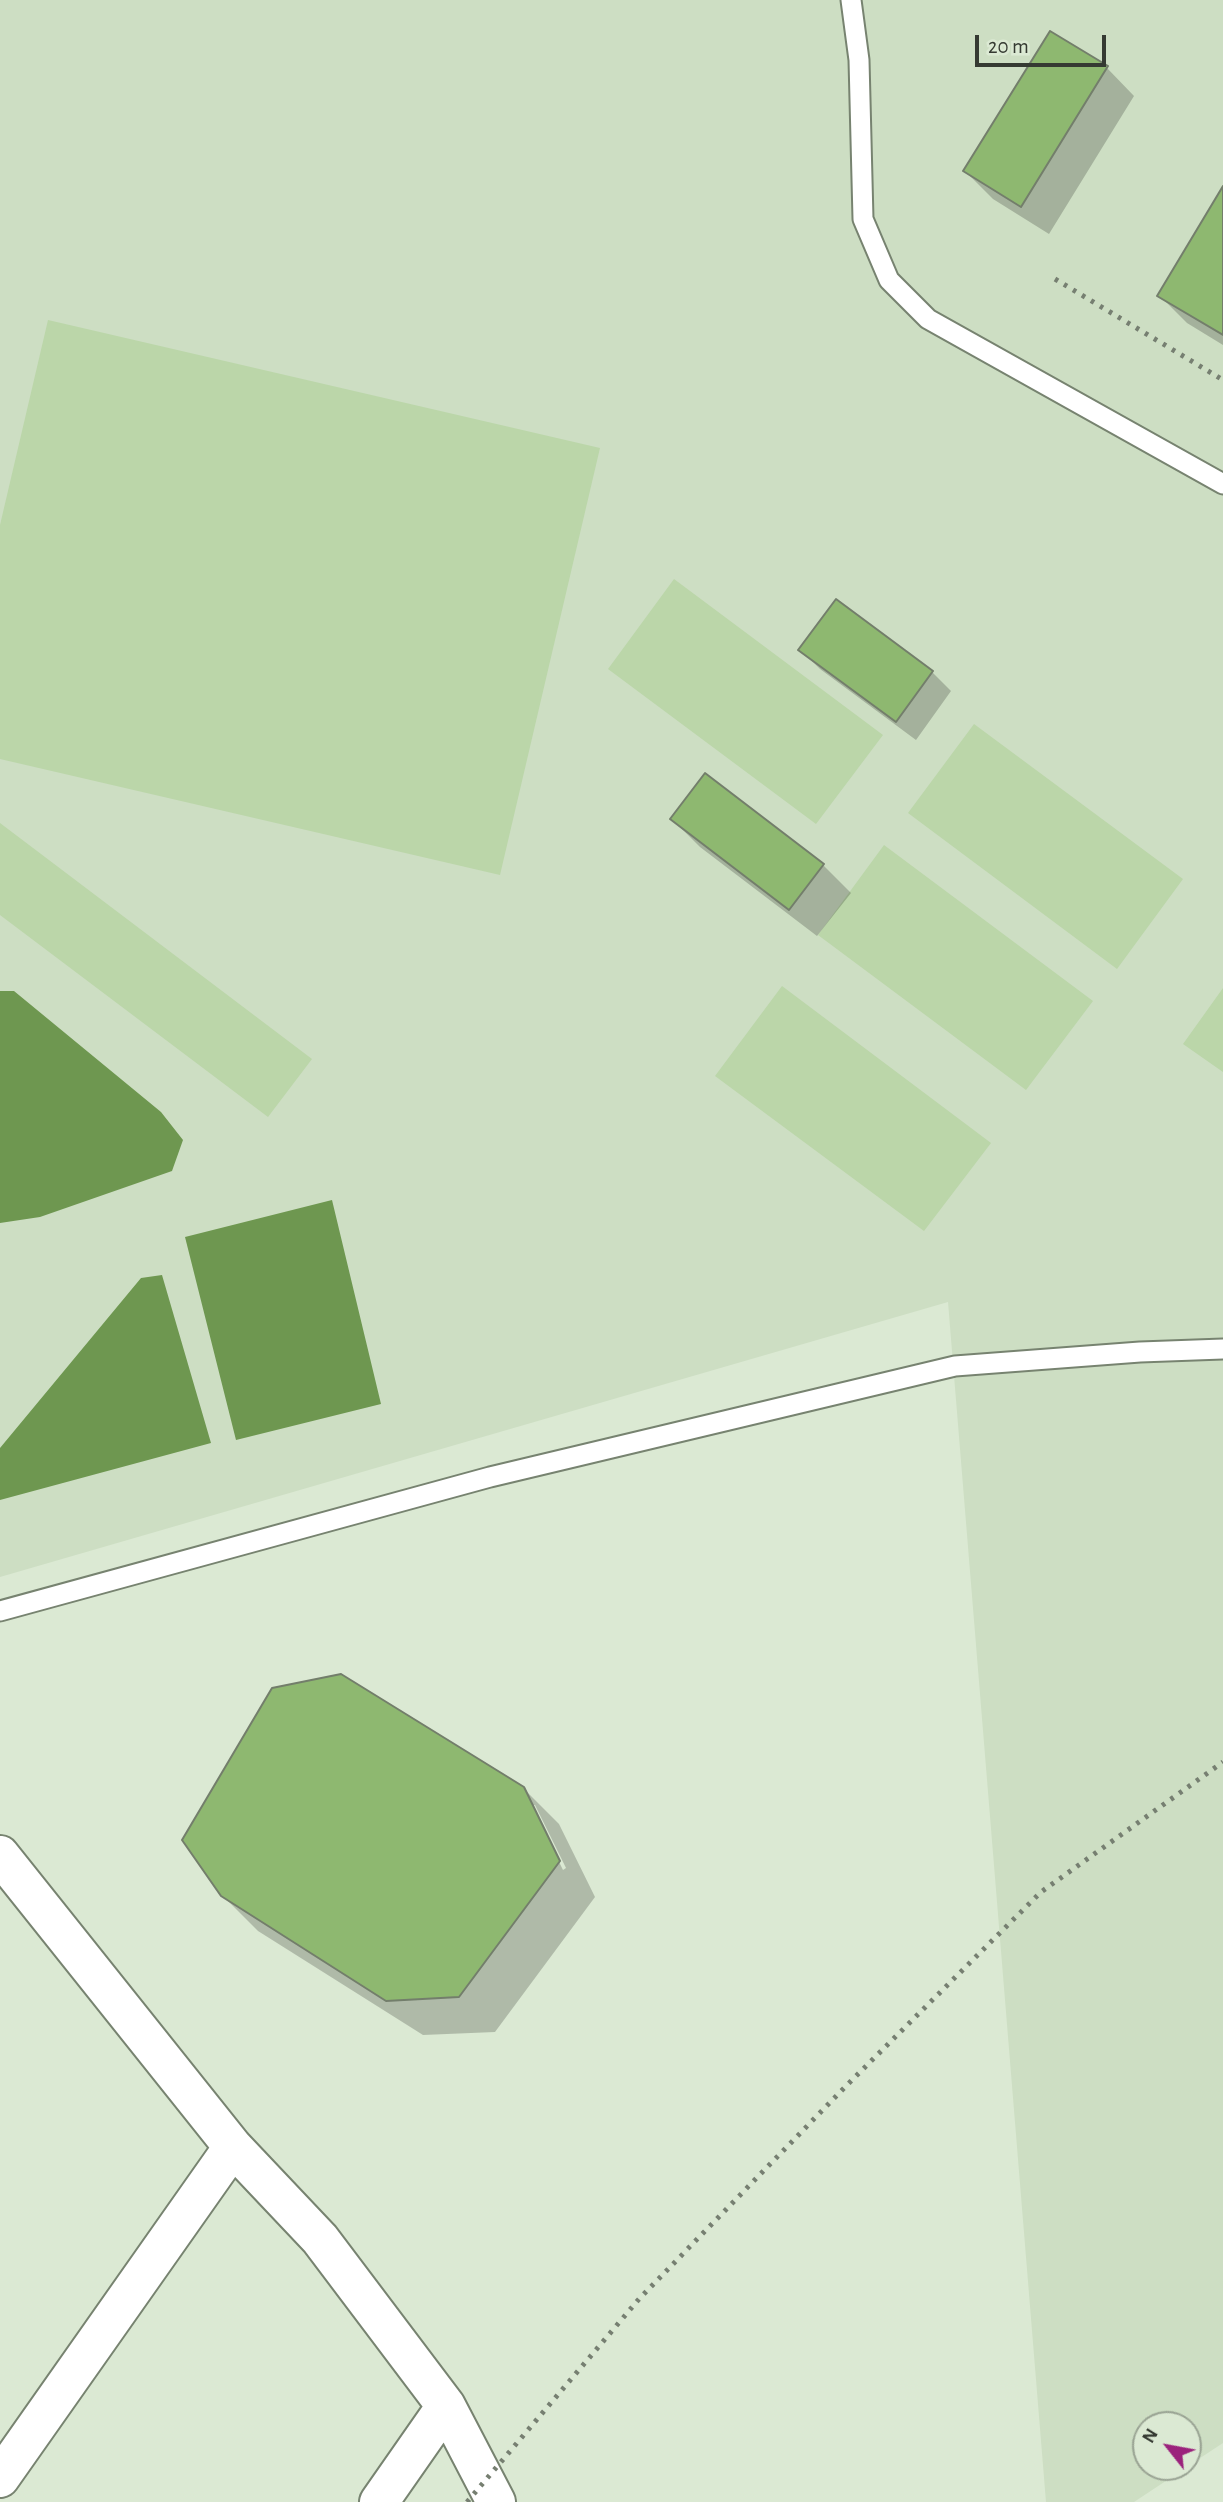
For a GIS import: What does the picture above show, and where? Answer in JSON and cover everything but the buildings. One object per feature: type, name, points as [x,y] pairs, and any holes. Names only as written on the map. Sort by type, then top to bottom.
[{"type":"street","points":[[0,1855],[233,2147],[320,2239],[446,2406],[496,2502]]},
{"type":"street","points":[[0,2478],[233,2147]]},
{"type":"street","points":[[379,2502],[446,2406]]},
{"type":"lane","points":[[851,0],[859,60],[863,219],[889,280],[928,318],[1223,484]]},
{"type":"lane","points":[[0,1611],[490,1477],[955,1366],[1140,1352],[1223,1349]]},
{"type":"shaded area","points":[[0,0],[1223,0],[1223,2443],[1202,2457],[1202,2411],[1132,2411],[1132,2481],[1166,2481],[1134,2502],[1046,2502],[948,1302],[0,1577]]},
{"type":"shaded area","points":[[48,320],[600,448],[500,875],[0,759],[0,525]]},
{"type":"shaded area","points":[[674,579],[883,735],[816,824],[608,669]]},
{"type":"shaded area","points":[[974,724],[1183,879],[1117,969],[908,813]]},
{"type":"shaded area","points":[[0,823],[312,1059],[268,1117],[0,915]]},
{"type":"shaded area","points":[[884,845],[1093,1001],[1026,1090],[818,935]]},
{"type":"shaded area","points":[[782,986],[991,1143],[924,1231],[715,1076]]},
{"type":"shaded area","points":[[1223,988],[1223,1072],[1183,1044]]},
{"type":"shaded area","points":[[0,991],[14,991],[161,1112],[183,1140],[172,1171],[40,1217],[0,1223]]},
{"type":"shaded area","points":[[332,1200],[381,1404],[236,1440],[185,1237]]},
{"type":"shaded area","points":[[162,1275],[211,1443],[0,1500],[0,1448],[141,1278]]},
{"type":"railway","points":[[1055,279],[1223,380]]},
{"type":"railway","points":[[467,2502],[639,2299],[847,2085],[1041,1892],[1223,1762]]}]
